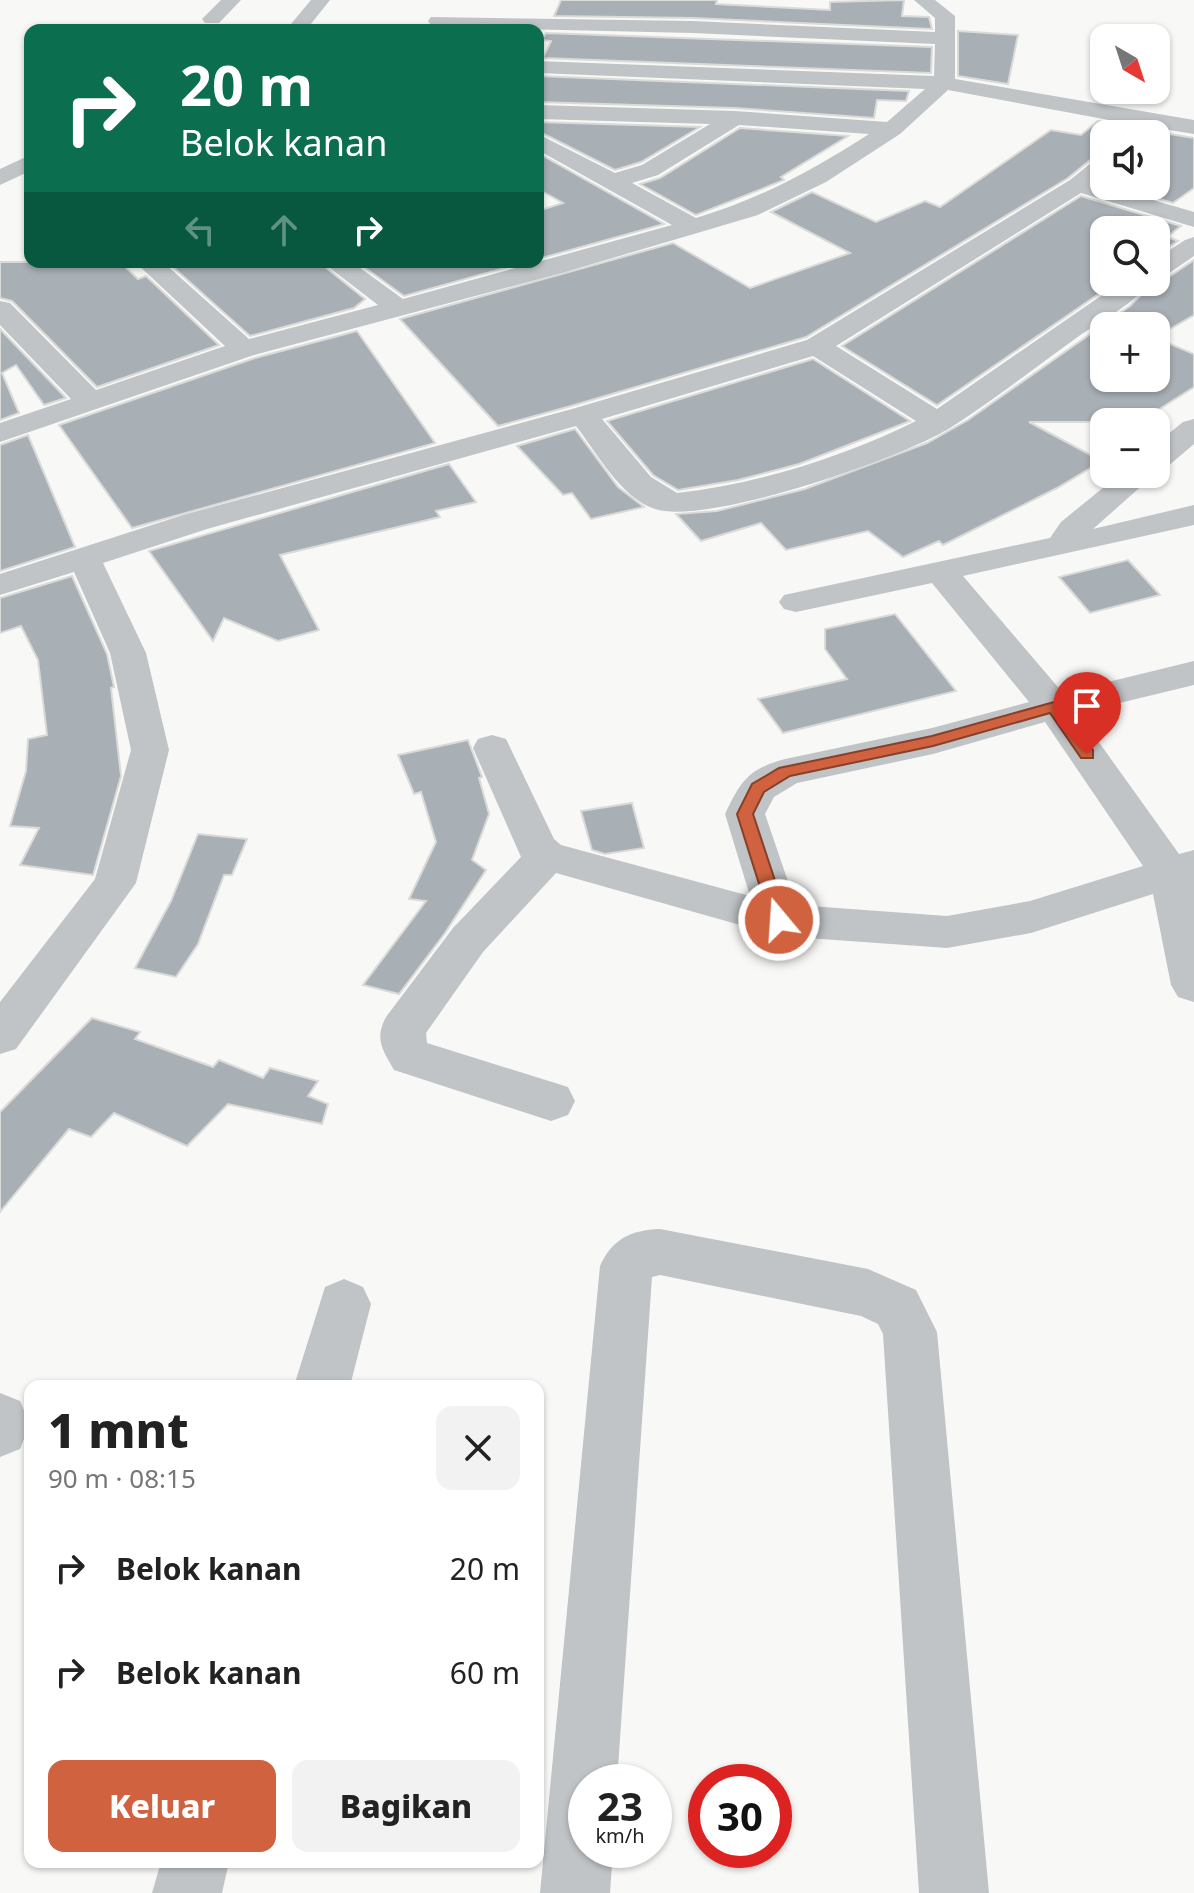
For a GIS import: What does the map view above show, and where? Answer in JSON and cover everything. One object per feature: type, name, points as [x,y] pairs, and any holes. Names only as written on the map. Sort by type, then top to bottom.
[{"type":"street","points":[[212,19],[232,0]]},
{"type":"street","points":[[301,24],[321,0]]},
{"type":"street","points":[[436,24],[449,0]]},
{"type":"street","points":[[546,262],[749,210],[789,193],[892,129],[944,83],[945,16],[923,0]]},
{"type":"street","points":[[544,26],[693,27],[947,39]]},
{"type":"street","points":[[544,67],[944,83],[1114,120]]},
{"type":"street","points":[[544,112],[735,118],[892,129]]},
{"type":"street","points":[[615,181],[650,170],[735,118]]},
{"type":"street","points":[[1170,127],[1194,127]]},
{"type":"street","points":[[544,144],[693,226]]},
{"type":"street","points":[[0,178],[24,165]]},
{"type":"street","points":[[0,585],[195,522],[583,415],[817,346],[1090,175]]},
{"type":"street","points":[[1078,185],[1194,220]]},
{"type":"street","points":[[1170,261],[1194,245]]},
{"type":"street","points":[[155,268],[244,349]]},
{"type":"street","points":[[343,268],[396,306]]},
{"type":"street","points":[[0,433],[244,349],[526,268]]},
{"type":"street","points":[[583,415],[638,480],[663,501],[675,504],[791,477],[869,453],[938,422],[1118,296]]},
{"type":"street","points":[[0,309],[91,402]]},
{"type":"street","points":[[817,346],[938,422]]},
{"type":"street","points":[[1170,448],[1194,428]]},
{"type":"street","points":[[1062,546],[1073,529],[1122,488]]},
{"type":"street","points":[[796,602],[1194,515]]},
{"type":"street","points":[[0,1036],[115,883],[150,750],[128,653],[84,557]]},
{"type":"street","points":[[940,571],[1054,707],[1182,868],[1194,985]]},
{"type":"street","points":[[779,920],[745,814],[758,788],[785,772],[933,741],[1194,673]]},
{"type":"street","points":[[492,748],[537,848],[547,856],[779,920],[947,932],[1031,917],[1182,868]]},
{"type":"street","points":[[547,856],[468,940],[402,1030],[404,1045],[411,1057],[551,1101]]},
{"type":"street","points":[[575,1893],[626,1266],[642,1253],[660,1252],[868,1293],[897,1307],[910,1332],[954,1893]]},
{"type":"street","points":[[324,1380],[344,1304]]},
{"type":"street","points":[[0,1420],[0,1429]]},
{"type":"street","points":[[187,1893],[193,1868]]},
{"type":"building","points":[[561,0],[717,0],[716,4],[830,10],[830,2],[904,0],[902,16],[929,17],[932,29],[693,18],[554,16]]},
{"type":"building","points":[[958,31],[1018,35],[1008,84],[958,76]]},
{"type":"building","points":[[546,33],[932,47],[931,73],[544,58],[551,41],[544,40]]},
{"type":"building","points":[[544,76],[909,91],[906,101],[877,100],[874,118],[735,108],[544,102]]},
{"type":"building","points":[[544,122],[700,127],[641,162],[615,170],[544,134]]},
{"type":"building","points":[[740,128],[848,136],[781,177],[784,180],[696,215],[640,184],[660,178]]},
{"type":"building","points":[[1090,128],[1090,160],[1068,178],[806,337],[498,426],[400,319],[673,243],[750,288],[850,253],[771,212],[812,192],[876,222],[925,201],[940,207],[1051,130],[1081,135]]},
{"type":"building","points":[[1170,134],[1194,138],[1194,188],[1173,203],[1163,200],[1170,200]]},
{"type":"building","points":[[544,156],[664,224],[544,257],[544,209],[563,203],[544,192]]},
{"type":"building","points":[[1081,196],[1148,216],[1090,216],[1090,296],[1096,296],[937,405],[842,346]]},
{"type":"building","points":[[1170,223],[1181,226],[1170,235]]},
{"type":"building","points":[[1194,260],[1194,315],[1170,329],[1170,312],[1121,312],[1140,296],[1170,296],[1170,276]]},
{"type":"building","points":[[0,262],[24,262],[24,268],[126,268],[138,279],[146,276],[219,345],[97,387],[12,301],[0,298]]},
{"type":"building","points":[[174,268],[326,268],[365,299],[354,308],[250,336]]},
{"type":"building","points":[[365,268],[504,268],[404,296]]},
{"type":"building","points":[[0,329],[66,398],[44,405],[16,365],[2,373],[19,413],[0,420]]},
{"type":"building","points":[[357,331],[435,443],[132,528],[59,425],[255,358]]},
{"type":"building","points":[[1090,334],[1090,392],[1170,392],[1170,344],[1194,354],[1194,387],[1161,408],[1090,408],[1090,422],[1029,422],[1090,455],[1090,468],[943,545],[939,541],[903,557],[868,531],[786,550],[761,523],[701,541],[676,514],[717,511],[805,489],[927,443],[968,420]]},
{"type":"building","points":[[813,359],[910,421],[799,464],[738,480],[678,490],[653,475],[607,421]]},
{"type":"building","points":[[575,429],[618,487],[644,507],[591,519],[572,493],[563,495],[517,446]]},
{"type":"building","points":[[28,435],[75,547],[0,571],[0,445]]},
{"type":"building","points":[[449,464],[476,502],[436,511],[440,517],[280,555],[319,630],[278,641],[224,618],[213,641],[149,551]]},
{"type":"building","points":[[1128,560],[1160,595],[1090,613],[1059,577]]},
{"type":"building","points":[[72,576],[107,654],[114,687],[111,688],[121,776],[93,875],[20,865],[39,828],[10,826],[26,771],[28,739],[47,735],[38,660],[21,626],[0,633],[0,598]]},
{"type":"building","points":[[895,614],[956,691],[783,733],[758,699],[847,679],[825,649],[825,629]]},
{"type":"building","points":[[468,740],[482,777],[479,778],[489,814],[472,860],[486,870],[445,933],[399,994],[363,985],[426,901],[409,899],[436,842],[421,792],[414,794],[398,755]]},
{"type":"building","points":[[632,803],[644,848],[605,854],[592,850],[581,811]]},
{"type":"building","points":[[198,834],[247,839],[232,875],[224,875],[198,944],[176,977],[135,968],[171,901]]},
{"type":"building","points":[[92,1018],[140,1032],[135,1039],[213,1067],[219,1060],[263,1078],[270,1068],[318,1081],[308,1096],[328,1104],[322,1124],[228,1104],[187,1146],[114,1113],[91,1137],[69,1129],[0,1212],[0,1112]]},
{"type":"route","points":[[779,920],[745,814],[758,788],[785,772],[933,741],[1054,707],[1087,754]]}]
